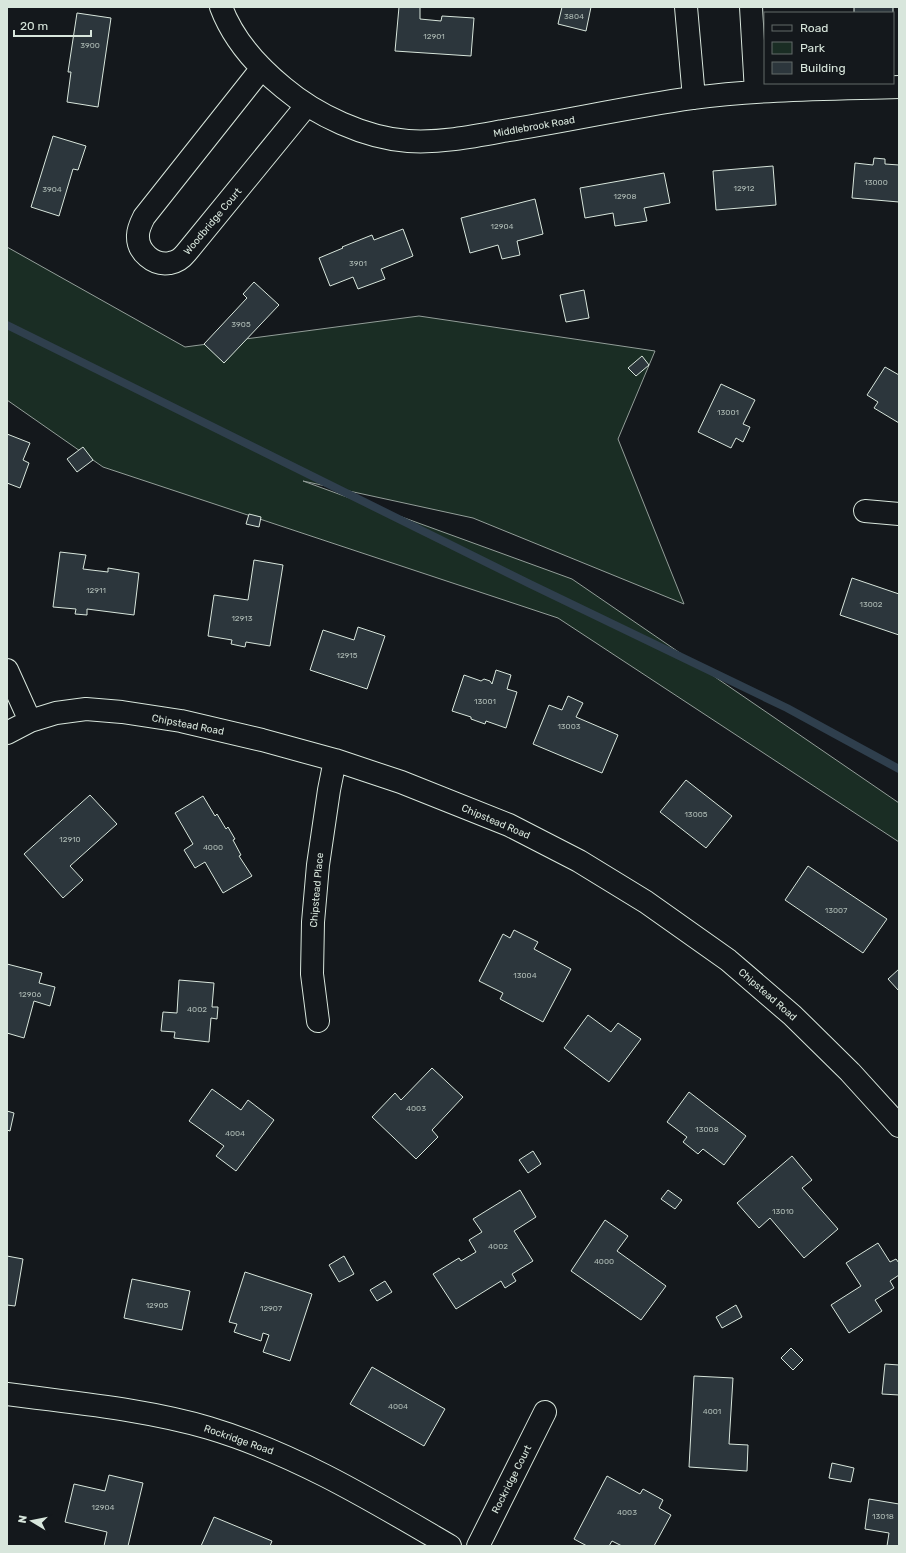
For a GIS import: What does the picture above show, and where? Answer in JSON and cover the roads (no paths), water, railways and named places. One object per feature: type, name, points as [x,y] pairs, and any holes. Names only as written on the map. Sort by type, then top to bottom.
[{"type":"street","name":"Middlebrook Road","points":[[221,7],[240,41],[262,68],[268,75],[298,100],[330,118],[372,134],[406,141],[441,142],[629,108],[694,98],[802,89],[899,87]]},
{"type":"street","points":[[686,7],[694,98]]},
{"type":"street","points":[[751,7],[756,92]]},
{"type":"street","name":"Woodbridge Court","points":[[262,68],[144,217],[138,235],[139,245],[144,253],[156,261],[170,263],[179,260],[307,105]]},
{"type":"street","points":[[865,511],[899,514]]},
{"type":"street","points":[[7,670],[30,721]]},
{"type":"street","name":"Chipstead Road","points":[[7,732],[30,721],[56,713],[86,709],[122,712],[181,721],[262,740],[335,760],[400,782],[509,825],[579,861],[646,902],[728,960],[792,1015],[850,1072],[899,1126]]},
{"type":"street","name":"Chipstead Place","points":[[318,1021],[312,974],[313,922],[318,865],[335,760]]},
{"type":"street","name":"Rockridge Road","points":[[7,1394],[137,1412],[209,1428],[278,1452],[311,1468],[450,1546]]},
{"type":"street","name":"Rockridge Court","points":[[478,1546],[545,1412]]},
{"type":"waterway","points":[[7,325],[530,584],[787,708],[899,769]]}]
